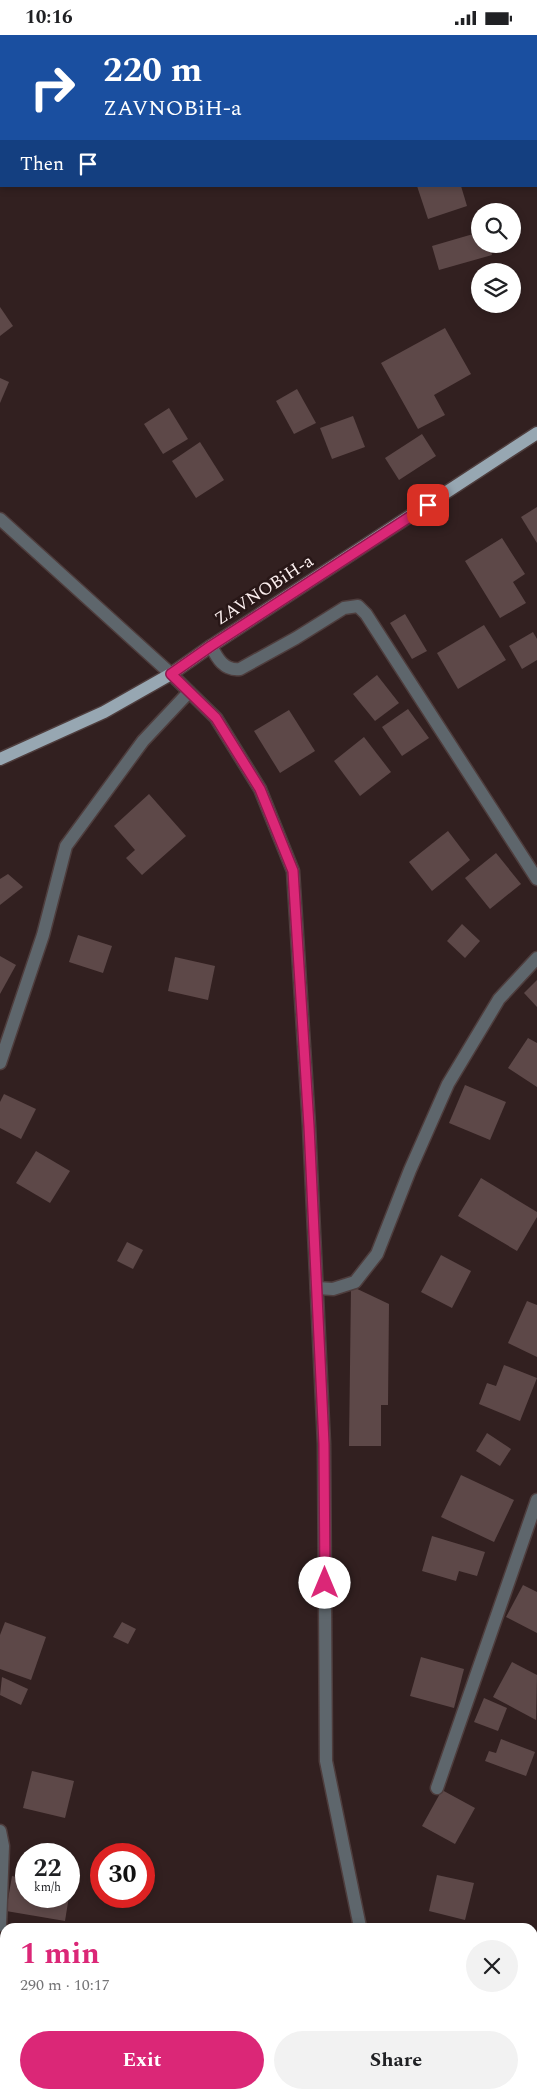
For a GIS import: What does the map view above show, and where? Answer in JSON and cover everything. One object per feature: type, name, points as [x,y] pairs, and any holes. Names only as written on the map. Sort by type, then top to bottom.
[{"type":"main road","name":"ZAVNOBiH-a","points":[[0,759],[104,712],[171,674],[537,433]]},
{"type":"street","points":[[0,519],[171,674],[216,718],[260,789],[293,871],[309,1126],[324,1444],[326,1761],[359,1923]]},
{"type":"street","points":[[211,646],[216,657],[226,667],[233,670],[240,669],[296,638],[344,608],[358,606],[366,615],[537,879]]},
{"type":"street","points":[[0,1063],[43,935],[66,846],[143,741],[189,692]]},
{"type":"street","points":[[317,1287],[333,1289],[355,1282],[377,1254],[410,1170],[448,1083],[499,999],[537,958]]},
{"type":"street","points":[[437,1788],[537,1500]]},
{"type":"street","points":[[0,1831],[3,1846],[0,1923]]},
{"type":"building","points":[[417,187],[461,187],[467,206],[428,219]]},
{"type":"building","points":[[471,235],[471,253],[491,253],[492,255],[439,270],[432,246]]},
{"type":"building","points":[[0,307],[13,326],[0,336]]},
{"type":"building","points":[[445,328],[471,374],[434,395],[445,415],[418,429],[381,363]]},
{"type":"building","points":[[0,378],[9,382],[0,403]]},
{"type":"building","points":[[297,389],[316,423],[294,434],[276,401]]},
{"type":"building","points":[[169,408],[188,439],[163,454],[144,424]]},
{"type":"building","points":[[353,416],[365,447],[332,459],[320,428]]},
{"type":"building","points":[[422,434],[436,456],[399,480],[385,458]]},
{"type":"building","points":[[200,442],[224,480],[196,498],[172,461]]},
{"type":"building","points":[[537,507],[537,543],[521,517]]},
{"type":"building","points":[[502,538],[525,574],[513,582],[526,603],[500,618],[465,561]]},
{"type":"building","points":[[405,614],[427,651],[412,659],[390,623]]},
{"type":"building","points":[[484,625],[506,660],[458,689],[437,653]]},
{"type":"building","points":[[533,632],[537,639],[537,660],[522,669],[509,646]]},
{"type":"building","points":[[377,675],[399,703],[375,721],[353,694]]},
{"type":"building","points":[[408,709],[429,738],[402,756],[382,727]]},
{"type":"building","points":[[289,710],[315,751],[280,773],[254,731]]},
{"type":"building","points":[[364,737],[391,772],[360,796],[334,761]]},
{"type":"building","points":[[149,794],[186,836],[142,875],[126,858],[135,850],[114,826]]},
{"type":"building","points":[[448,831],[470,860],[432,891],[409,862]]},
{"type":"building","points":[[496,853],[521,884],[490,909],[465,878]]},
{"type":"building","points":[[8,874],[23,887],[0,905],[0,879]]},
{"type":"building","points":[[462,924],[480,941],[465,958],[447,941]]},
{"type":"building","points":[[78,935],[112,946],[103,973],[69,962]]},
{"type":"building","points":[[0,956],[16,965],[0,994]]},
{"type":"building","points":[[175,957],[215,966],[208,1000],[168,991]]},
{"type":"building","points":[[537,980],[537,1007],[524,993]]},
{"type":"building","points":[[528,1038],[537,1043],[537,1087],[508,1068]]},
{"type":"building","points":[[465,1085],[506,1102],[490,1140],[449,1123]]},
{"type":"building","points":[[4,1094],[36,1109],[21,1139],[0,1128],[0,1102]]},
{"type":"building","points":[[36,1151],[70,1171],[50,1203],[16,1183]]},
{"type":"building","points":[[481,1178],[537,1212],[537,1217],[517,1251],[458,1216]]},
{"type":"building","points":[[127,1242],[143,1250],[133,1269],[117,1261]]},
{"type":"building","points":[[441,1255],[471,1271],[452,1308],[421,1292]]},
{"type":"building","points":[[351,1286],[389,1304],[388,1405],[381,1405],[381,1446],[349,1446]]},
{"type":"building","points":[[527,1301],[537,1305],[537,1357],[508,1343]]},
{"type":"building","points":[[504,1365],[537,1378],[520,1421],[479,1404],[487,1383],[496,1386]]},
{"type":"building","points":[[487,1433],[511,1449],[500,1466],[476,1451]]},
{"type":"building","points":[[461,1475],[514,1500],[494,1542],[441,1517]]},
{"type":"building","points":[[432,1536],[485,1552],[477,1576],[459,1571],[456,1581],[422,1571]]},
{"type":"building","points":[[523,1585],[537,1592],[537,1633],[506,1617]]},
{"type":"building","points":[[5,1622],[46,1637],[31,1680],[0,1669],[0,1635]]},
{"type":"building","points":[[122,1622],[136,1629],[128,1644],[113,1637]]},
{"type":"building","points":[[421,1657],[464,1669],[454,1708],[410,1696]]},
{"type":"building","points":[[512,1662],[537,1675],[536,1720],[493,1697]]},
{"type":"building","points":[[2,1677],[28,1689],[21,1705],[0,1695]]},
{"type":"building","points":[[484,1698],[507,1708],[498,1731],[474,1722]]},
{"type":"building","points":[[501,1739],[535,1752],[526,1776],[485,1761],[489,1751],[496,1753]]},
{"type":"building","points":[[32,1771],[74,1781],[65,1818],[23,1808]]},
{"type":"building","points":[[442,1790],[475,1808],[455,1844],[422,1826]]},
{"type":"building","points":[[437,1875],[474,1883],[465,1920],[429,1911]]},
{"type":"building","points":[[12,1876],[15,1877],[15,1908],[67,1908],[65,1921],[6,1911]]},
{"type":"route","points":[[325,1583],[324,1444],[309,1126],[293,871],[260,789],[216,718],[171,674],[428,505]]}]
